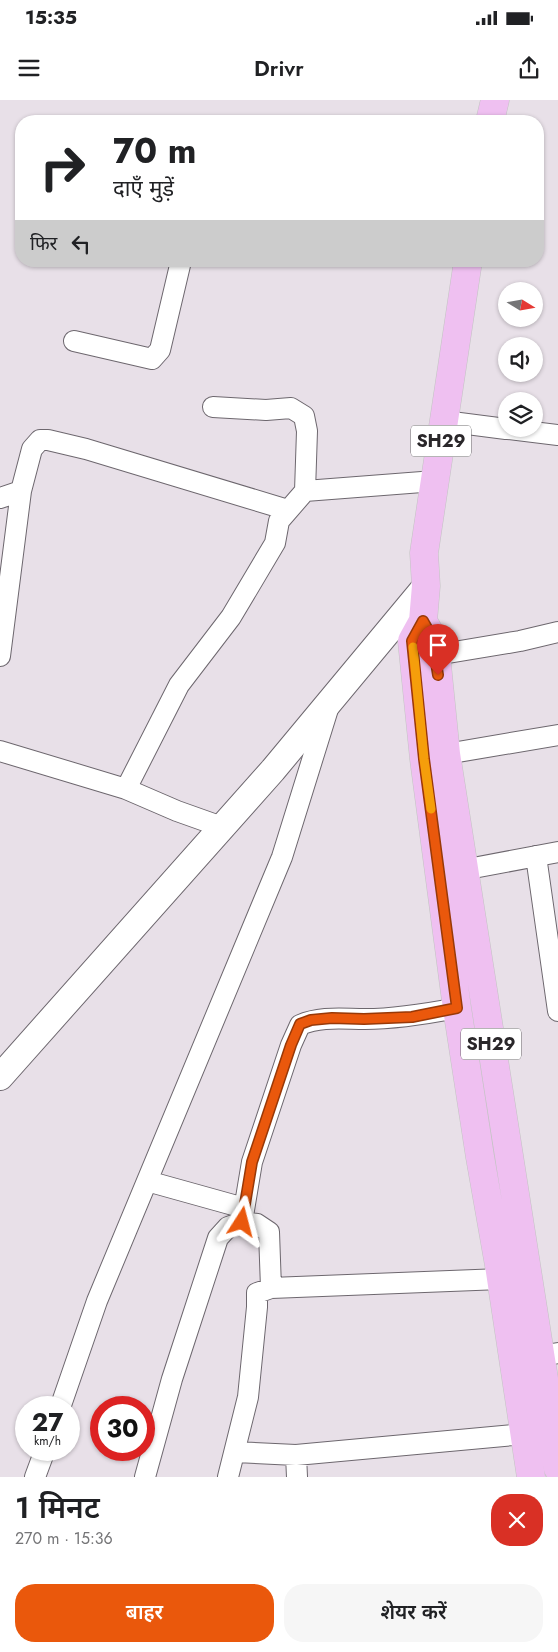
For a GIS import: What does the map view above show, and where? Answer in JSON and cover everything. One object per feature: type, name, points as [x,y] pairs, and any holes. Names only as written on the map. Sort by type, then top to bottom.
[{"type":"main road","points":[[491,115],[494,100]]},
{"type":"main road","name":"SH29","points":[[467,267],[424,553],[426,586],[423,621],[432,637],[436,655],[446,754],[452,872],[549,1355],[558,1468]]},
{"type":"main road","points":[[423,621],[412,641],[424,759],[452,872],[457,1008],[532,1477]]},
{"type":"street","points":[[74,341],[152,359],[160,350],[180,267]]},
{"type":"street","points":[[126,788],[180,685],[231,616],[275,543],[279,521],[305,491],[307,431],[304,416],[291,408],[266,410],[213,407]]},
{"type":"street","points":[[444,421],[498,428]]},
{"type":"street","points":[[543,433],[558,435]]},
{"type":"street","points":[[0,656],[21,491],[32,449],[40,440],[48,440],[86,449],[288,510]]},
{"type":"street","points":[[305,491],[435,481]]},
{"type":"street","points":[[0,498],[21,491]]},
{"type":"street","points":[[0,1077],[273,770],[426,586]]},
{"type":"street","points":[[436,655],[520,641],[558,632]]},
{"type":"street","points":[[64,1396],[97,1301],[282,857],[330,700]]},
{"type":"street","points":[[446,754],[558,735]]},
{"type":"street","points":[[0,751],[126,788],[177,811],[222,827]]},
{"type":"street","points":[[452,872],[558,852]]},
{"type":"street","points":[[536,856],[558,1011]]},
{"type":"street","points":[[146,1477],[172,1379],[218,1238],[243,1215],[252,1162],[291,1045],[300,1024],[311,1020],[332,1018],[412,1017],[457,1008]]},
{"type":"street","points":[[147,1181],[243,1215],[268,1232],[271,1288]]},
{"type":"street","points":[[228,1477],[236,1452],[248,1397],[257,1293],[271,1288],[501,1279]]},
{"type":"street","points":[[236,1452],[296,1455],[525,1434]]},
{"type":"street","points":[[296,1455],[297,1477]]},
{"type":"street","points":[[35,1477],[41,1461]]},
{"type":"slow traffic","points":[[413,647],[431,809]]},
{"type":"route","points":[[242,1222],[252,1162],[291,1045],[300,1024],[311,1020],[332,1018],[412,1017],[457,1008],[424,759],[412,641],[423,621],[432,637],[438,675]]}]
